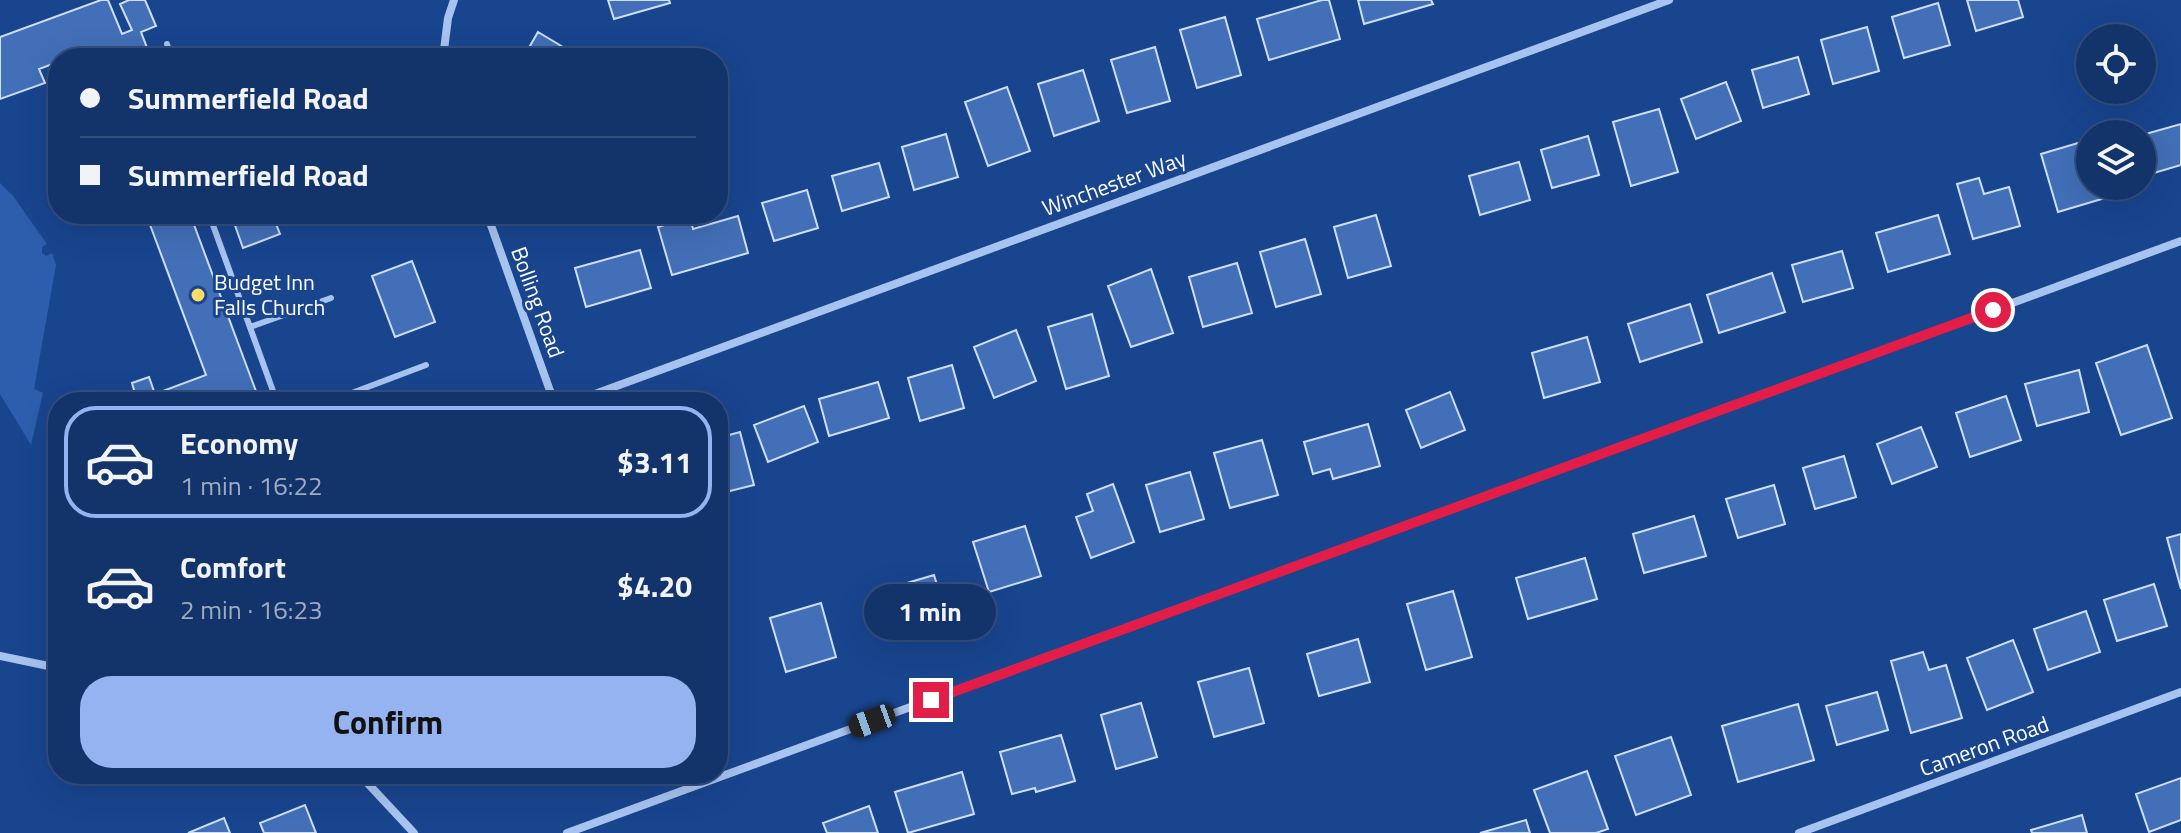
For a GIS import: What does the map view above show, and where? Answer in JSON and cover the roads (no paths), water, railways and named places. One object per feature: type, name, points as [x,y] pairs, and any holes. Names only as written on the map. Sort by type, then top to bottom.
[{"type":"street","points":[[444,48],[454,0]]},
{"type":"street","name":"Winchester Way","points":[[600,392],[1669,0]]},
{"type":"street","name":"Bolling Road","points":[[491,224],[550,392]]},
{"type":"street","points":[[728,774],[2181,241]]},
{"type":"street","points":[[0,656],[48,666]]},
{"type":"street","name":"Cameron Road","points":[[1799,833],[2181,692]]},
{"type":"street","points":[[368,784],[414,833]]},
{"type":"street","points":[[567,833],[701,784]]},
{"type":"lane","points":[[167,44],[168,48]]},
{"type":"lane","points":[[213,224],[273,392]]},
{"type":"lane","points":[[250,327],[331,298]]},
{"type":"lane","points":[[354,392],[426,365]]},
{"type":"place","name":"Budget Inn Falls Church","points":[[198,295]]}]
